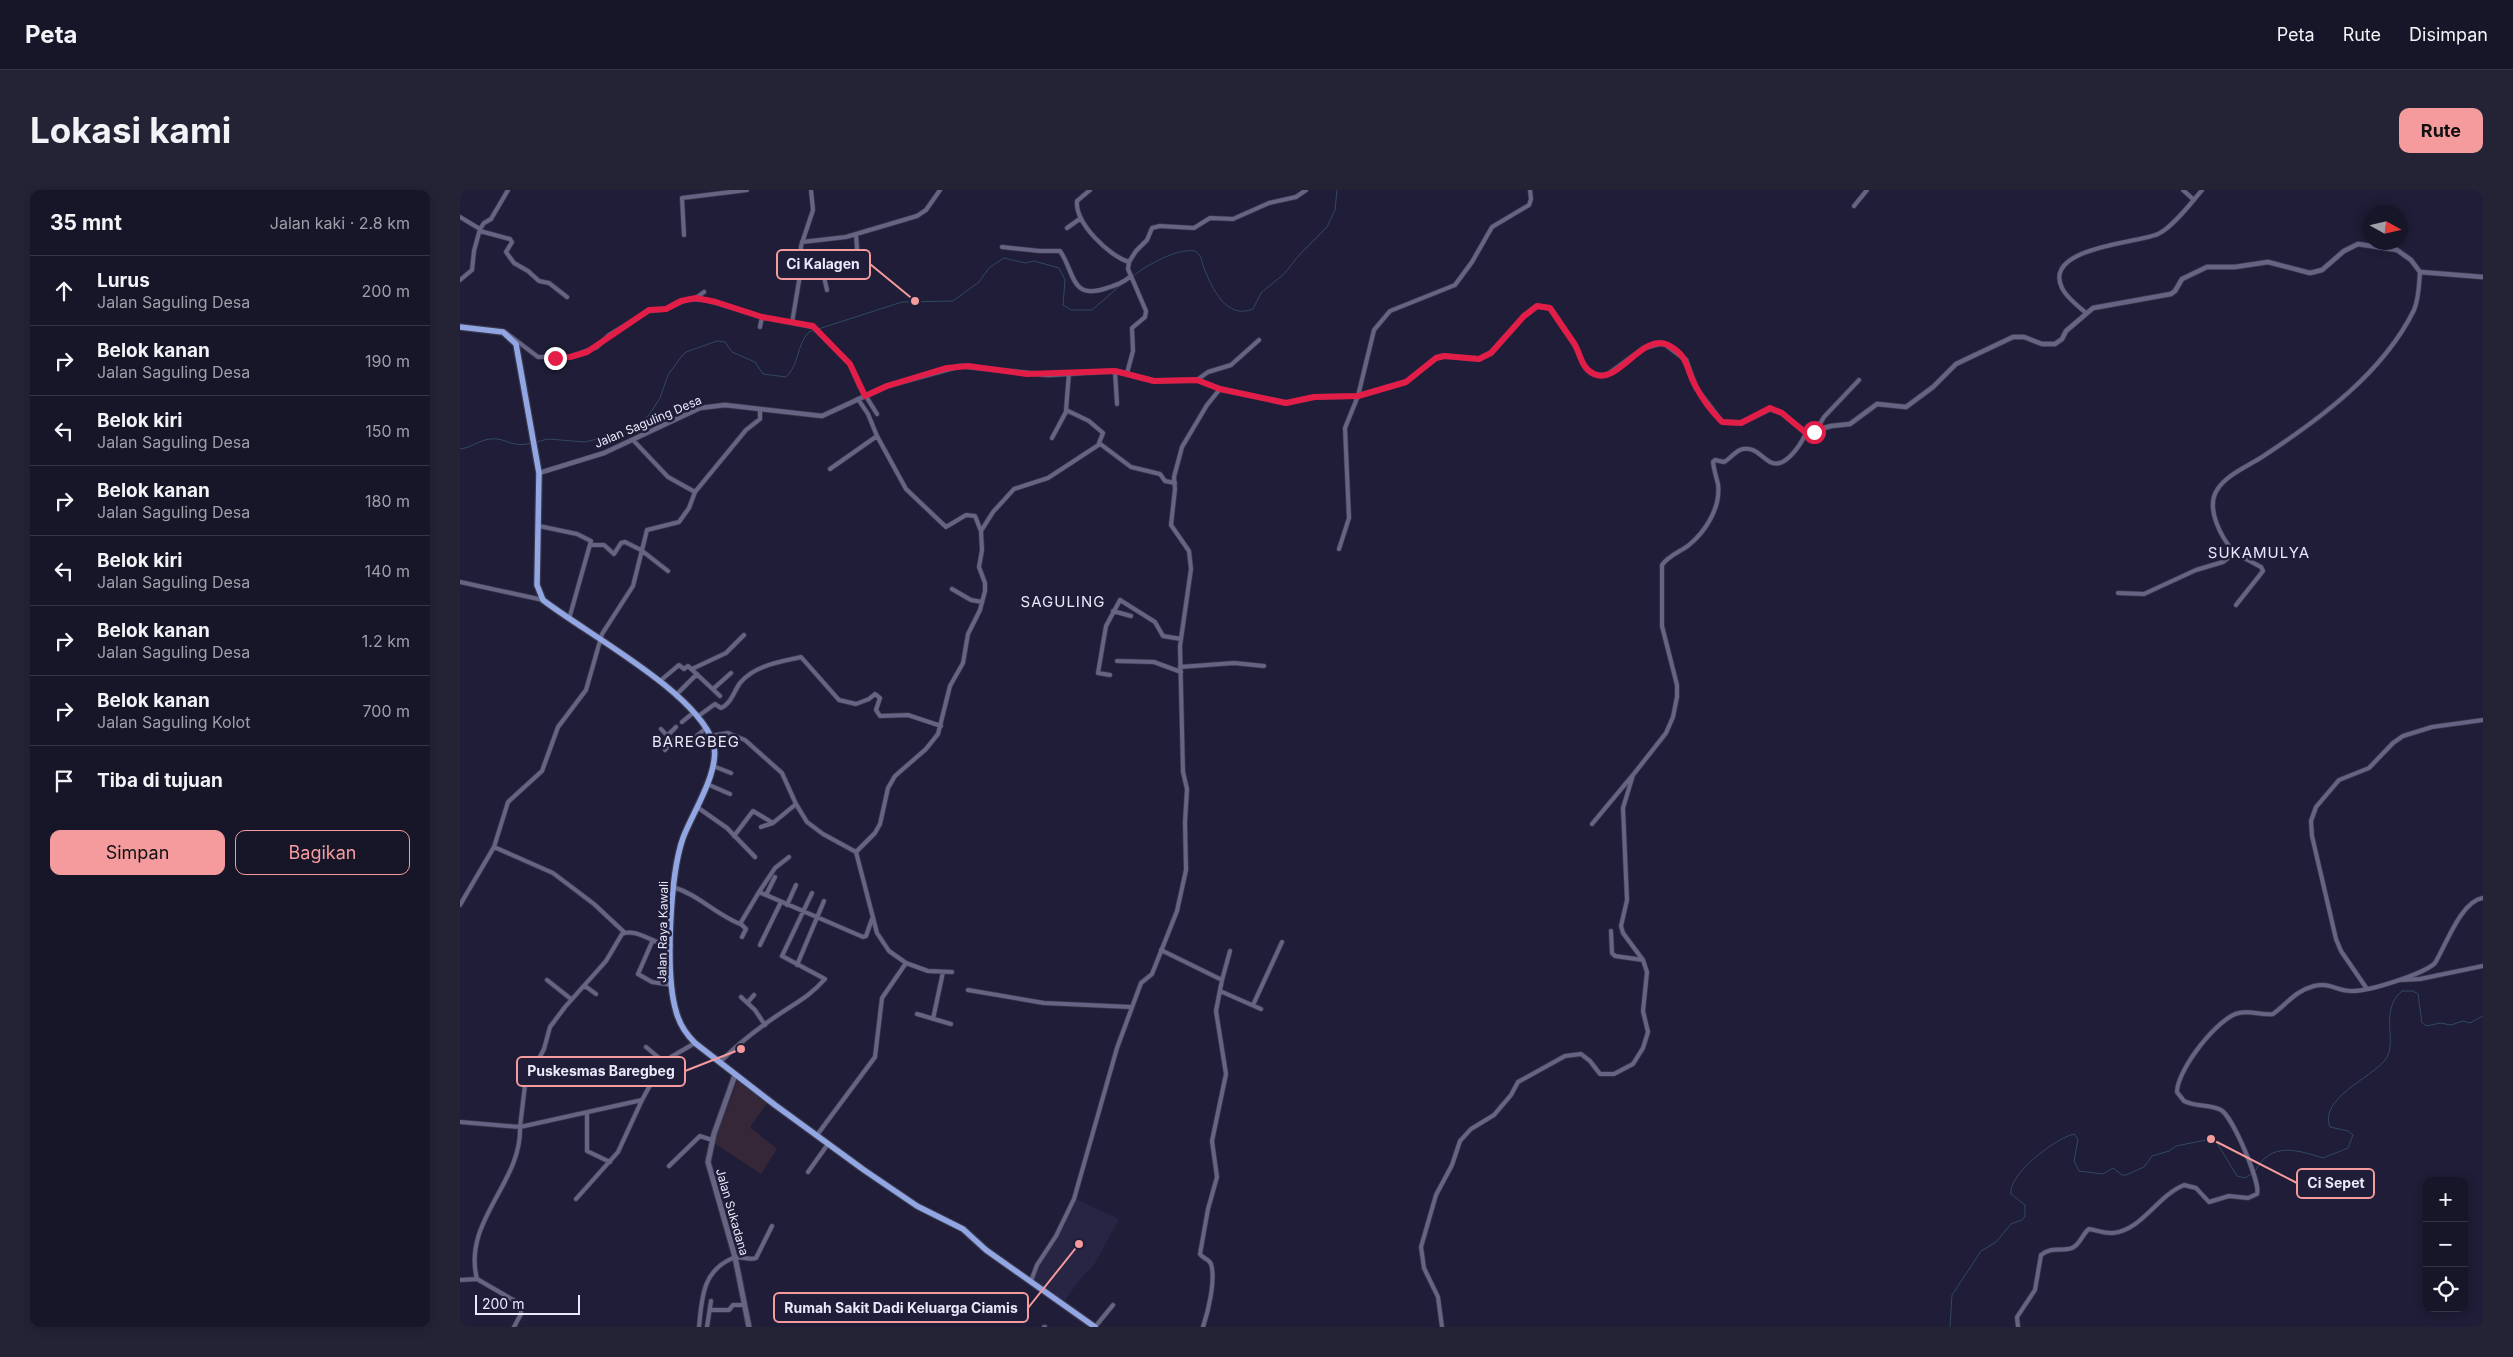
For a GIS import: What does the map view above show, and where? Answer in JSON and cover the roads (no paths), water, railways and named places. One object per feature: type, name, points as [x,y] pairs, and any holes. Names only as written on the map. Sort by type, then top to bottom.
[{"type":"highway","points":[[460,327],[503,332],[516,344],[540,473],[537,586],[544,600]]},
{"type":"highway","name":"Jalan Raya Kawali","points":[[544,600],[660,681],[695,716],[714,743],[715,755],[713,766],[681,845],[674,886],[671,946],[672,985],[679,1019],[687,1034],[695,1043],[735,1075],[828,1144],[917,1206],[962,1229],[986,1250],[1095,1327]]},
{"type":"main road","name":"Jalan Sukadana","points":[[735,1075],[712,1140],[708,1167],[735,1257],[743,1305],[749,1327]]},
{"type":"street","points":[[460,280],[470,273],[474,266],[474,251],[480,230],[484,223],[492,219],[508,190]]},
{"type":"street","points":[[684,235],[682,198],[747,190]]},
{"type":"street","points":[[792,323],[801,265],[802,242],[814,210],[811,190]]},
{"type":"street","points":[[802,242],[856,234],[917,216],[926,210],[940,190]]},
{"type":"street","points":[[1090,190],[1077,201],[1076,207],[1081,218],[1091,234],[1121,260],[1129,262]]},
{"type":"street","points":[[1127,373],[1133,351],[1132,328],[1146,314],[1128,269],[1129,262],[1136,251],[1148,240],[1152,228],[1160,226],[1194,228],[1207,219],[1233,219],[1269,203],[1296,197],[1306,190]]},
{"type":"street","points":[[1339,549],[1349,522],[1345,428],[1358,396],[1372,337],[1384,316],[1399,307],[1455,285],[1472,262],[1492,227],[1529,205],[1530,190]]},
{"type":"street","points":[[1854,206],[1867,190]]},
{"type":"street","points":[[2183,190],[2194,200]]},
{"type":"street","points":[[2086,313],[2062,290],[2060,279],[2064,265],[2075,257],[2099,248],[2160,234],[2202,190]]},
{"type":"street","points":[[460,217],[480,230],[510,239],[512,242],[506,252],[514,263],[528,271],[538,281],[549,283],[567,298]]},
{"type":"street","points":[[1067,228],[1081,218]]},
{"type":"street","points":[[801,265],[859,261],[860,259],[856,254],[858,248],[856,234]]},
{"type":"street","points":[[1592,824],[1660,742],[1673,717],[1678,697],[1677,685],[1663,631],[1662,565],[1666,559],[1690,544],[1713,515],[1718,500],[1718,484],[1713,462],[1715,460],[1724,462],[1741,449],[1754,450],[1771,463],[1779,463],[1788,458],[1801,444],[1806,433],[1831,426],[1850,424],[1877,404],[1906,406],[1933,387],[1956,364],[2013,337],[2024,336],[2042,344],[2055,344],[2093,308],[2170,294],[2175,291],[2182,279],[2210,266],[2235,267],[2268,262],[2305,273],[2314,273],[2330,264],[2344,251],[2358,244],[2397,250],[2411,260],[2420,272],[2414,310],[2392,344],[2364,376],[2333,406],[2240,470],[2217,490],[2214,507],[2218,525],[2235,553],[2263,571],[2236,605]]},
{"type":"street","points":[[1002,247],[1060,251],[1076,284],[1083,290],[1103,290],[1125,282],[1131,277]]},
{"type":"street","points":[[821,264],[827,290]]},
{"type":"street","points":[[2420,272],[2483,277]]},
{"type":"street","points":[[696,298],[704,292]]},
{"type":"street","points":[[503,332],[513,336],[538,357],[570,357],[597,347],[609,335],[649,310],[666,309],[681,301],[696,298],[716,302],[762,317],[816,329],[850,364],[865,396],[877,414]]},
{"type":"street","name":"Jalan Saguling Desa","points":[[540,473],[572,464],[633,440],[700,408],[725,405],[786,411],[816,417],[887,386],[960,366],[1027,374],[1115,371],[1154,381],[1197,380],[1220,389],[1279,403],[1320,396],[1358,396],[1406,382],[1436,358],[1444,356],[1479,359],[1485,357],[1533,308],[1545,306],[1550,308],[1573,342],[1583,365],[1592,374],[1607,375],[1644,348],[1665,344],[1687,362],[1696,388],[1722,422],[1741,423],[1770,408],[1782,413],[1806,433]]},
{"type":"street","points":[[760,327],[762,317]]},
{"type":"street","points":[[1197,380],[1208,372],[1231,365],[1259,340]]},
{"type":"street","points":[[1115,371],[1117,404]]},
{"type":"street","points":[[1052,438],[1067,410],[1069,373]]},
{"type":"street","points":[[1815,432],[1824,417],[1859,380]]},
{"type":"street","points":[[1031,1281],[1037,1265],[1056,1236],[1074,1199],[1116,1048],[1141,983],[1152,974],[1177,911],[1186,870],[1185,822],[1187,789],[1183,772],[1180,669],[1181,639],[1191,563],[1189,550],[1172,525],[1175,467],[1182,447],[1207,405],[1220,389]]},
{"type":"street","points":[[856,852],[875,833],[880,824],[891,782],[933,742],[941,726],[950,686],[963,664],[968,634],[982,602],[985,584],[979,566],[982,550],[981,531],[977,519],[971,515],[962,516],[946,527],[906,489],[877,436],[868,414],[858,399]]},
{"type":"street","points":[[460,905],[494,847],[508,802],[542,771],[558,727],[582,696],[599,640],[632,586],[648,529],[679,522],[687,511],[695,492],[746,430],[760,420],[760,409]]},
{"type":"street","points":[[981,531],[993,512],[1014,489],[1048,478],[1100,444],[1103,433],[1088,420],[1067,410]]},
{"type":"street","points":[[830,469],[877,436]]},
{"type":"street","points":[[633,440],[668,477],[695,492]]},
{"type":"street","points":[[1100,444],[1130,467],[1161,474],[1165,480],[1175,482]]},
{"type":"street","points":[[539,526],[585,536],[590,539],[592,545],[569,619]]},
{"type":"street","points":[[592,545],[604,545],[614,554],[621,543],[625,542],[641,550],[668,571]]},
{"type":"street","points":[[2118,593],[2144,594],[2196,570],[2223,562],[2235,553]]},
{"type":"street","points":[[460,582],[544,600]]},
{"type":"street","points":[[952,589],[971,600],[982,602]]},
{"type":"street","points":[[1110,675],[1098,673],[1106,626],[1118,602],[1122,600],[1155,622],[1163,636],[1181,639]]},
{"type":"street","points":[[1113,611],[1131,616]]},
{"type":"street","points":[[692,669],[726,652],[744,635]]},
{"type":"street","points":[[682,722],[715,704],[722,708],[726,706],[740,683],[769,664],[802,657],[840,700],[856,704],[869,699],[875,694],[880,698],[876,710],[880,716],[908,715],[941,726]]},
{"type":"street","points":[[1117,661],[1154,662],[1180,669],[1234,663],[1264,666]]},
{"type":"street","points":[[660,681],[679,665],[683,669],[687,666],[720,696]]},
{"type":"street","points":[[713,689],[731,673]]},
{"type":"street","points":[[676,695],[696,674]]},
{"type":"street","points":[[2367,989],[2336,939],[2312,836],[2313,813],[2339,780],[2369,768],[2402,736],[2432,727],[2483,720]]},
{"type":"street","points":[[667,736],[676,727]]},
{"type":"street","points":[[665,750],[672,741],[680,740],[686,745],[705,729]]},
{"type":"street","points":[[661,730],[672,741]]},
{"type":"street","points":[[710,736],[728,733],[745,740],[782,773],[796,804],[813,828],[856,852],[872,919],[877,933],[885,946],[906,963],[922,969],[952,972]]},
{"type":"street","points":[[713,766],[730,773]]},
{"type":"street","points":[[1442,1327],[1438,1297],[1424,1268],[1421,1247],[1436,1195],[1452,1165],[1460,1141],[1472,1129],[1494,1115],[1511,1095],[1518,1082],[1565,1056],[1581,1054],[1590,1061],[1600,1074],[1614,1074],[1633,1064],[1643,1048],[1648,1032],[1643,1011],[1648,978],[1643,960],[1623,933],[1621,926],[1627,900],[1623,808],[1634,775]]},
{"type":"street","points":[[707,784],[730,794]]},
{"type":"street","points":[[761,827],[773,823],[796,804]]},
{"type":"street","points":[[697,807],[734,836],[755,857]]},
{"type":"street","points":[[734,836],[753,812],[773,823]]},
{"type":"street","points":[[494,847],[553,873],[594,904],[624,932],[642,936],[652,942],[671,946]]},
{"type":"street","points":[[742,924],[759,892],[775,868],[789,857]]},
{"type":"street","points":[[766,895],[775,877]]},
{"type":"street","points":[[787,905],[796,885]]},
{"type":"street","points":[[674,886],[691,893],[712,910],[742,924],[746,929],[742,937]]},
{"type":"street","points":[[759,892],[863,937],[866,936],[872,919]]},
{"type":"street","points":[[720,1062],[740,1043],[806,999],[825,979],[797,965],[782,954],[812,893]]},
{"type":"street","points":[[2018,1327],[2017,1317],[2020,1310],[2032,1296],[2038,1265],[2045,1252],[2054,1248],[2072,1248],[2078,1244],[2089,1229],[2114,1233],[2131,1227],[2164,1196],[2184,1185],[2196,1188],[2209,1202],[2229,1196],[2253,1197],[2257,1194],[2259,1188],[2236,1128],[2224,1112],[2180,1099],[2177,1087],[2183,1071],[2201,1042],[2229,1017],[2238,1013],[2274,1014],[2294,993],[2314,986],[2326,984],[2353,992],[2399,980],[2432,966],[2468,906],[2477,899],[2483,898]]},
{"type":"street","points":[[797,965],[824,901]]},
{"type":"street","points":[[760,945],[781,902]]},
{"type":"street","points":[[477,1279],[475,1249],[479,1231],[506,1181],[518,1149],[525,1084],[542,1053],[550,1027],[606,961],[624,932]]},
{"type":"street","points":[[1611,932],[1612,953],[1615,956],[1643,960]]},
{"type":"street","points":[[652,942],[638,974],[652,982],[672,985]]},
{"type":"street","points":[[1253,1005],[1282,942]]},
{"type":"street","points":[[1161,950],[1222,980]]},
{"type":"street","points":[[1203,1327],[1208,1312],[1212,1270],[1210,1262],[1200,1254],[1208,1209],[1217,1177],[1212,1141],[1226,1074],[1216,1011],[1230,951]]},
{"type":"street","points":[[817,1135],[875,1057],[882,998],[906,963]]},
{"type":"street","points":[[2399,980],[2420,979],[2483,966]]},
{"type":"street","points":[[933,1019],[943,972]]},
{"type":"street","points":[[547,980],[571,1000]]},
{"type":"street","points":[[584,986],[596,994]]},
{"type":"street","points":[[968,990],[1044,1003],[1131,1007]]},
{"type":"street","points":[[1220,991],[1260,1009]]},
{"type":"street","points":[[748,1002],[754,995]]},
{"type":"street","points":[[741,997],[748,1002],[766,1024]]},
{"type":"street","points":[[917,1014],[951,1024]]},
{"type":"street","points":[[576,1200],[618,1152],[653,1077],[664,1062],[695,1043]]},
{"type":"street","points":[[646,1047],[664,1062]]},
{"type":"street","points":[[460,1122],[520,1127],[642,1100]]},
{"type":"street","points":[[587,1113],[587,1151],[610,1162]]},
{"type":"street","points":[[669,1166],[700,1136],[712,1140]]},
{"type":"street","points":[[808,1172],[828,1144]]},
{"type":"street","points":[[699,1327],[705,1281],[714,1270],[735,1257],[756,1258],[772,1226]]},
{"type":"street","points":[[460,1280],[477,1279],[518,1304],[521,1314],[514,1327]]},
{"type":"street","points":[[707,1327],[711,1301]]},
{"type":"street","points":[[1095,1327],[1114,1304]]},
{"type":"street","points":[[710,1310],[729,1310],[733,1305],[743,1305]]},
{"type":"waterway","points":[[1133,276],[1154,262],[1171,255],[1195,251],[1200,256],[1211,284],[1221,300],[1235,310],[1253,309],[1261,293],[1284,274],[1300,254],[1327,227],[1335,210],[1337,190]]},
{"type":"waterway","points":[[536,442],[548,439],[585,442],[630,431],[649,415],[660,398],[668,375],[681,357],[686,352],[717,341],[725,342],[732,352],[755,362],[763,374],[786,377],[794,366],[802,343],[809,332],[902,302],[953,301],[979,282],[989,268],[1004,258],[1025,263],[1034,261],[1059,268],[1065,280],[1063,305],[1071,310],[1092,310],[1122,284]]},
{"type":"waterway","points":[[460,449],[490,439],[519,445],[532,443]]},
{"type":"waterway","points":[[2255,1171],[2261,1161],[2269,1155],[2285,1150],[2304,1152],[2323,1158],[2348,1148],[2353,1135],[2348,1131],[2330,1127],[2329,1117],[2332,1107],[2348,1090],[2385,1060],[2389,1053],[2390,1045],[2391,1008],[2395,999],[2402,991],[2413,991],[2418,994],[2422,1023],[2427,1026],[2440,1023],[2451,1025],[2463,1021],[2470,1023],[2483,1016]]},
{"type":"waterway","points":[[1950,1327],[1952,1295],[1981,1251],[1996,1242],[2011,1224],[2022,1220],[2025,1216],[2025,1205],[2011,1194],[2012,1186],[2017,1177],[2045,1149],[2056,1142],[2074,1134],[2078,1139],[2074,1161],[2079,1171],[2103,1174],[2113,1168],[2122,1175],[2126,1175],[2144,1167],[2152,1156],[2169,1151],[2176,1146],[2211,1139],[2217,1143],[2237,1176],[2245,1178],[2251,1174]]},
{"type":"place","name":"Ci Kalagen","points":[[915,301]]},
{"type":"place","name":"Puskesmas Baregbeg","points":[[741,1049]]},
{"type":"place","name":"Ci Sepet","points":[[2211,1139]]},
{"type":"place","name":"Rumah Sakit Dadi Keluarga Ciamis","points":[[1079,1244]]},
{"type":"district","name":"SUKAMULYA","points":[[2259,553]]},
{"type":"district","name":"SAGULING","points":[[1063,602]]},
{"type":"district","name":"BAREGBEG","points":[[696,742]]}]
